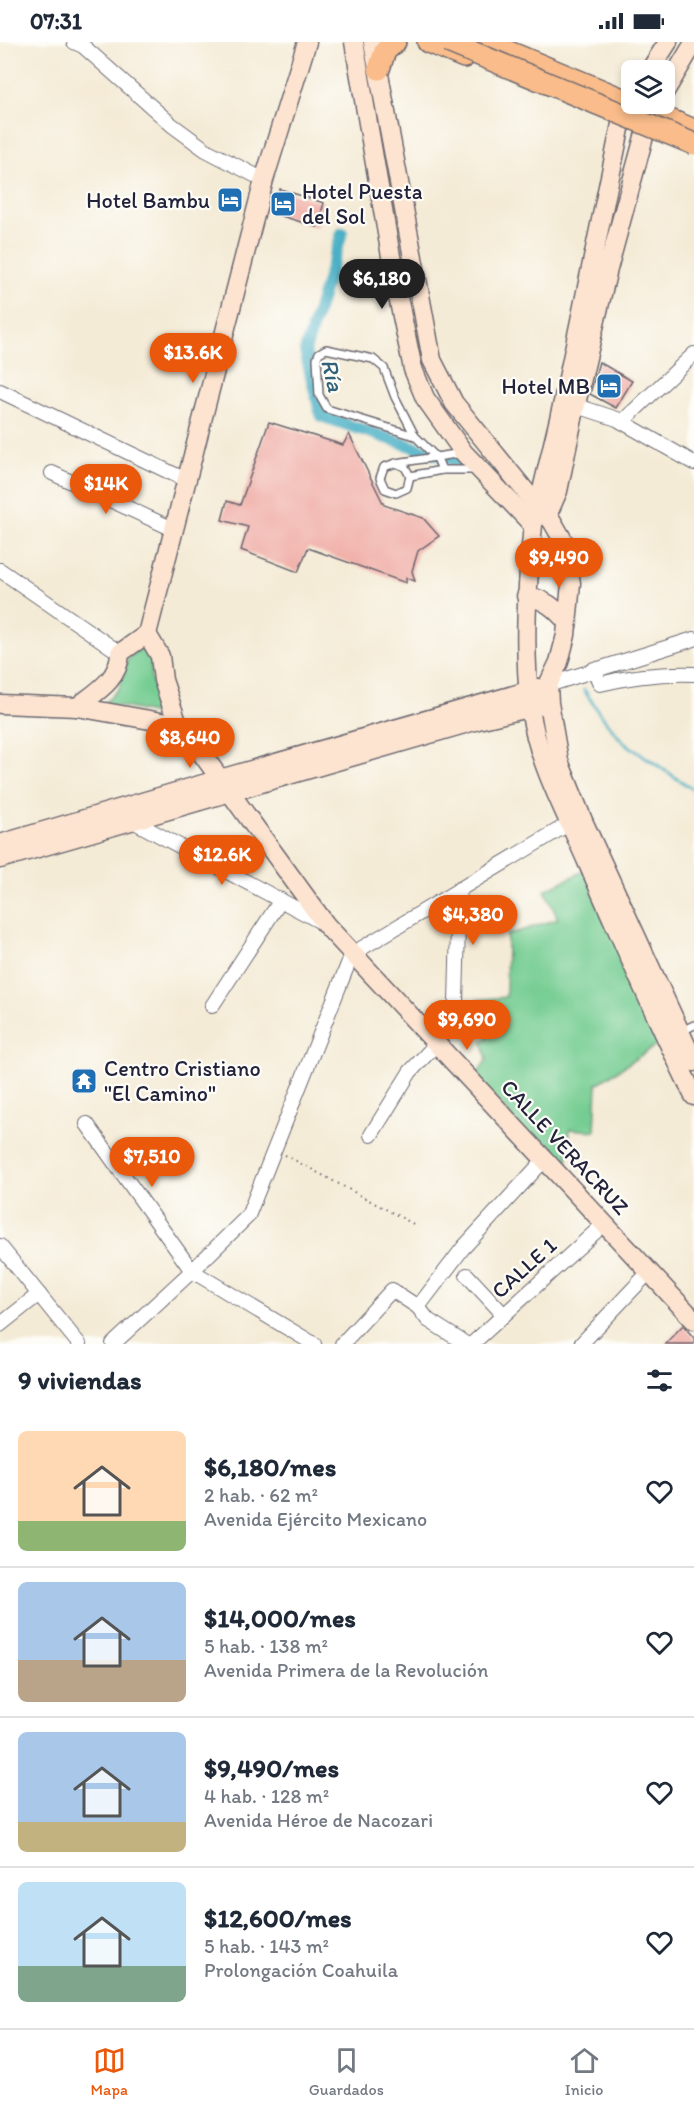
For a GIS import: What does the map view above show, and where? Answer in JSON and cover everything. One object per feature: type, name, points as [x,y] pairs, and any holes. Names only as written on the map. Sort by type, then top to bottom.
[{"type":"main road","points":[[77,707],[112,679],[120,662],[120,653],[147,634],[264,180],[307,42]]},
{"type":"main road","points":[[354,42],[398,297],[413,369],[425,398],[464,453],[537,517],[552,521],[564,542],[571,583],[566,635],[549,694],[559,761],[577,823],[687,1059]]},
{"type":"main road","points":[[373,42],[432,360],[454,403],[537,517]]},
{"type":"main road","points":[[379,69],[385,51],[395,42]]},
{"type":"main road","points":[[428,42],[694,153]]},
{"type":"main road","points":[[448,42],[694,144]]},
{"type":"main road","points":[[486,42],[621,98]]},
{"type":"main road","points":[[656,60],[668,42]]},
{"type":"main road","points":[[675,75],[694,43]]},
{"type":"main road","points":[[569,403],[621,124],[626,114]]},
{"type":"main road","points":[[654,114],[645,133],[537,517],[526,596],[525,659],[530,700],[542,751],[556,791],[577,823],[687,1028],[687,1059],[694,1096]]},
{"type":"main road","points":[[672,114],[694,130]]},
{"type":"main road","points":[[526,596],[540,598],[556,609],[567,623]]},
{"type":"main road","points":[[0,704],[77,707],[178,725],[163,680],[160,656],[147,634]]},
{"type":"main road","points":[[0,844],[224,785],[549,694]]},
{"type":"main road","name":"CALLE VERACRUZ","points":[[178,725],[197,747],[326,925],[694,1320]]},
{"type":"main road","points":[[0,859],[131,820],[224,785]]},
{"type":"street","points":[[81,43],[172,125],[206,150],[264,180]]},
{"type":"street","points":[[675,112],[694,121]]},
{"type":"street","points":[[622,422],[694,354]]},
{"type":"street","points":[[0,391],[186,480]]},
{"type":"street","points":[[569,403],[622,422],[694,464]]},
{"type":"street","points":[[52,473],[173,529]]},
{"type":"street","points":[[0,570],[120,653]]},
{"type":"street","points":[[549,694],[594,669],[694,639]]},
{"type":"street","points":[[594,669],[600,684],[631,676],[663,673],[694,674]]},
{"type":"street","points":[[131,820],[326,925]]},
{"type":"street","points":[[113,1344],[248,1216],[352,954],[459,889],[577,823]]},
{"type":"street","points":[[456,1002],[459,889]]},
{"type":"street","points":[[212,1006],[281,900]]},
{"type":"street","points":[[370,1135],[411,1072],[436,1044]]},
{"type":"street","points":[[87,1124],[192,1271],[314,1344]]},
{"type":"street","points":[[418,1306],[463,1248],[544,1160]]},
{"type":"street","name":"CALLE 1","points":[[472,1344],[604,1224]]},
{"type":"street","points":[[0,1246],[79,1344]]},
{"type":"street","points":[[580,1344],[649,1272]]},
{"type":"street","points":[[467,1275],[504,1315]]},
{"type":"street","points":[[342,1344],[392,1290],[418,1306],[428,1320],[466,1344]]},
{"type":"street","points":[[0,1325],[39,1294]]},
{"type":"lane","points":[[415,436],[327,409],[319,395],[317,358],[319,353],[326,349],[373,359],[379,363],[384,368],[395,397],[415,436],[437,458],[442,470]]},
{"type":"lane","points":[[396,463],[405,467],[410,476],[407,488],[396,494],[385,489],[380,478],[384,467],[396,463],[464,453]]},
{"type":"lane","points":[[410,476],[442,470],[481,470]]},
{"type":"path","points":[[274,1149],[417,1226]]},
{"type":"green space","points":[[143,645],[152,660],[151,679],[165,716],[105,703],[119,688],[127,660]]},
{"type":"green space","points":[[590,868],[666,1039],[597,1084],[595,1131],[570,1129],[566,1177],[475,1077],[487,1059],[482,1041],[488,1037],[477,1000],[506,997],[507,935],[558,919],[545,890]]},
{"type":"building","points":[[280,189],[324,203],[317,227],[272,213]]},
{"type":"building","points":[[599,362],[632,381],[616,408],[590,394]]},
{"type":"building","points":[[269,422],[343,445],[349,434],[384,505],[423,518],[439,536],[418,551],[412,571],[415,581],[406,578],[406,583],[308,548],[298,572],[241,550],[248,527],[222,520],[227,501],[240,505]]},
{"type":"building","points":[[683,1325],[694,1338],[694,1344],[665,1344]]},
{"type":"waterway","name":"Ría","points":[[342,233],[305,351],[321,416],[501,476]]},
{"type":"waterway","points":[[584,690],[623,742],[694,790]]},
{"type":"place","name":"Hotel Bambu","points":[[230,200]]},
{"type":"place","name":"Hotel Puesta del Sol","points":[[283,204]]},
{"type":"place","name":"Hotel MB","points":[[609,386]]},
{"type":"place","name":"Centro Cristiano \"El Camino\"","points":[[84,1081]]}]
